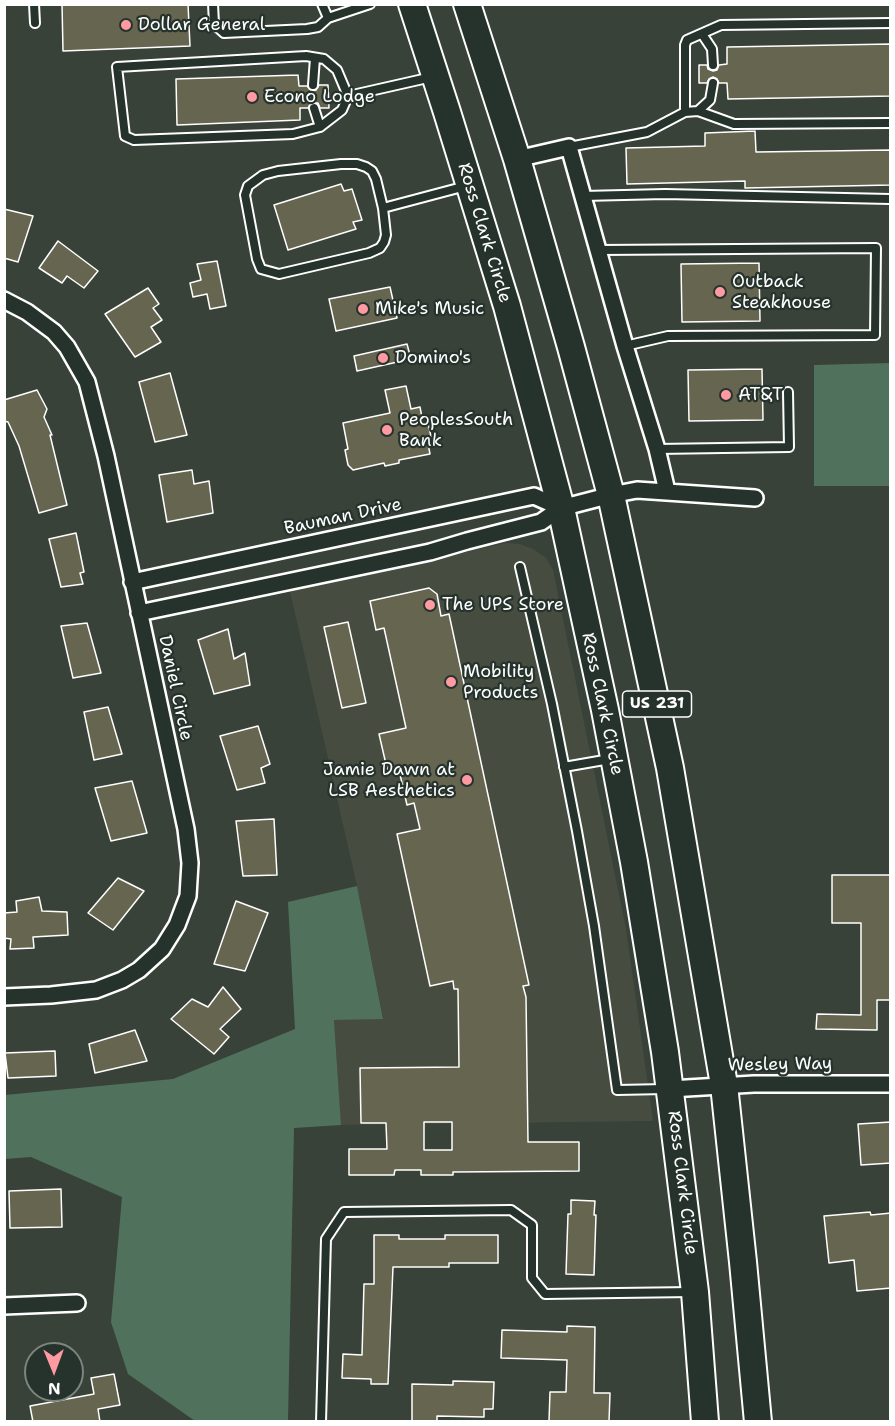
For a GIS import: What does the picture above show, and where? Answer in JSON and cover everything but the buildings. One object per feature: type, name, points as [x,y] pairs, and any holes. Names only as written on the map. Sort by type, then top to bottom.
[{"type":"highway","name":"Ross Clark Circle","points":[[412,4],[507,306],[561,507],[614,758],[636,873],[670,1089],[695,1292],[705,1422]]},
{"type":"highway","name":"US 231","points":[[467,4],[518,159],[611,495],[670,768],[724,1085],[744,1262],[758,1422]]},
{"type":"street","points":[[518,159],[569,147],[625,346],[657,449],[667,491]]},
{"type":"street","name":"Daniel Circle","points":[[4,300],[27,312],[54,332],[67,347],[87,382],[106,456],[188,840],[190,863],[188,896],[171,938],[140,970],[108,986],[74,994],[4,996]]},
{"type":"street","points":[[139,613],[430,552],[541,522],[561,507],[637,490],[755,498]]},
{"type":"street","name":"Bauman Drive","points":[[132,582],[534,496],[561,507]]},
{"type":"street","name":"Wesley Way","points":[[670,1089],[724,1085],[891,1084]]},
{"type":"street","points":[[4,1305],[77,1303]]},
{"type":"lane","points":[[34,4],[35,23]]},
{"type":"lane","points":[[213,4],[214,24],[224,33],[318,27],[328,18],[370,4]]},
{"type":"lane","points":[[322,4],[328,18]]},
{"type":"lane","points":[[686,112],[685,45],[687,40],[721,25],[891,23]]},
{"type":"lane","points":[[702,34],[712,49],[713,65]]},
{"type":"lane","points":[[306,56],[324,59],[337,70],[348,96],[342,110],[320,127],[293,134],[134,140],[125,136],[117,67],[306,56]]},
{"type":"lane","points":[[314,85],[315,58]]},
{"type":"lane","points":[[348,96],[436,76]]},
{"type":"lane","points":[[698,111],[710,100],[713,83]]},
{"type":"lane","points":[[314,108],[320,127]]},
{"type":"lane","points":[[569,147],[646,132],[686,112],[698,111],[734,123],[891,123]]},
{"type":"lane","points":[[357,164],[366,166],[372,171],[384,207],[386,235],[380,248],[369,253],[279,274],[261,268],[256,259],[245,195],[248,186],[262,175],[357,164]]},
{"type":"lane","points":[[384,207],[470,185]]},
{"type":"lane","points":[[583,196],[891,199]]},
{"type":"lane","points":[[599,250],[876,248],[875,335],[668,336],[625,346]]},
{"type":"lane","points":[[657,449],[789,447],[788,392]]},
{"type":"lane","points":[[520,567],[564,767],[596,937],[617,1090],[670,1089]]},
{"type":"lane","points":[[564,767],[614,758]]},
{"type":"lane","points":[[321,1422],[326,1239],[344,1212],[511,1210],[532,1225],[532,1278],[545,1293],[695,1292]]},
{"type":"shaded area","points":[[506,543],[520,544],[533,549],[546,558],[553,570],[626,929],[653,1121],[341,1125],[334,1020],[383,1018],[357,886],[290,591]]},
{"type":"green space","points":[[890,363],[889,486],[814,486],[814,365]]},
{"type":"green space","points":[[357,886],[383,1019],[334,1020],[341,1125],[294,1128],[288,1421],[195,1421],[128,1374],[111,1322],[122,1197],[31,1157],[5,1159],[5,1095],[173,1079],[295,1029],[288,902]]},
{"type":"place","name":"Dollar General","points":[[126,25]]},
{"type":"place","name":"Econo Lodge","points":[[252,97]]},
{"type":"place","name":"Outback Steakhouse","points":[[720,292]]},
{"type":"place","name":"Mike's Music","points":[[363,309]]},
{"type":"place","name":"Domino's","points":[[383,358]]},
{"type":"place","name":"AT&T","points":[[726,395]]},
{"type":"place","name":"PeoplesSouth Bank","points":[[387,430]]},
{"type":"place","name":"The UPS Store","points":[[430,605]]},
{"type":"place","name":"Mobility Products","points":[[451,682]]},
{"type":"place","name":"Jamie Dawn at LSB Aesthetics","points":[[467,780]]}]
